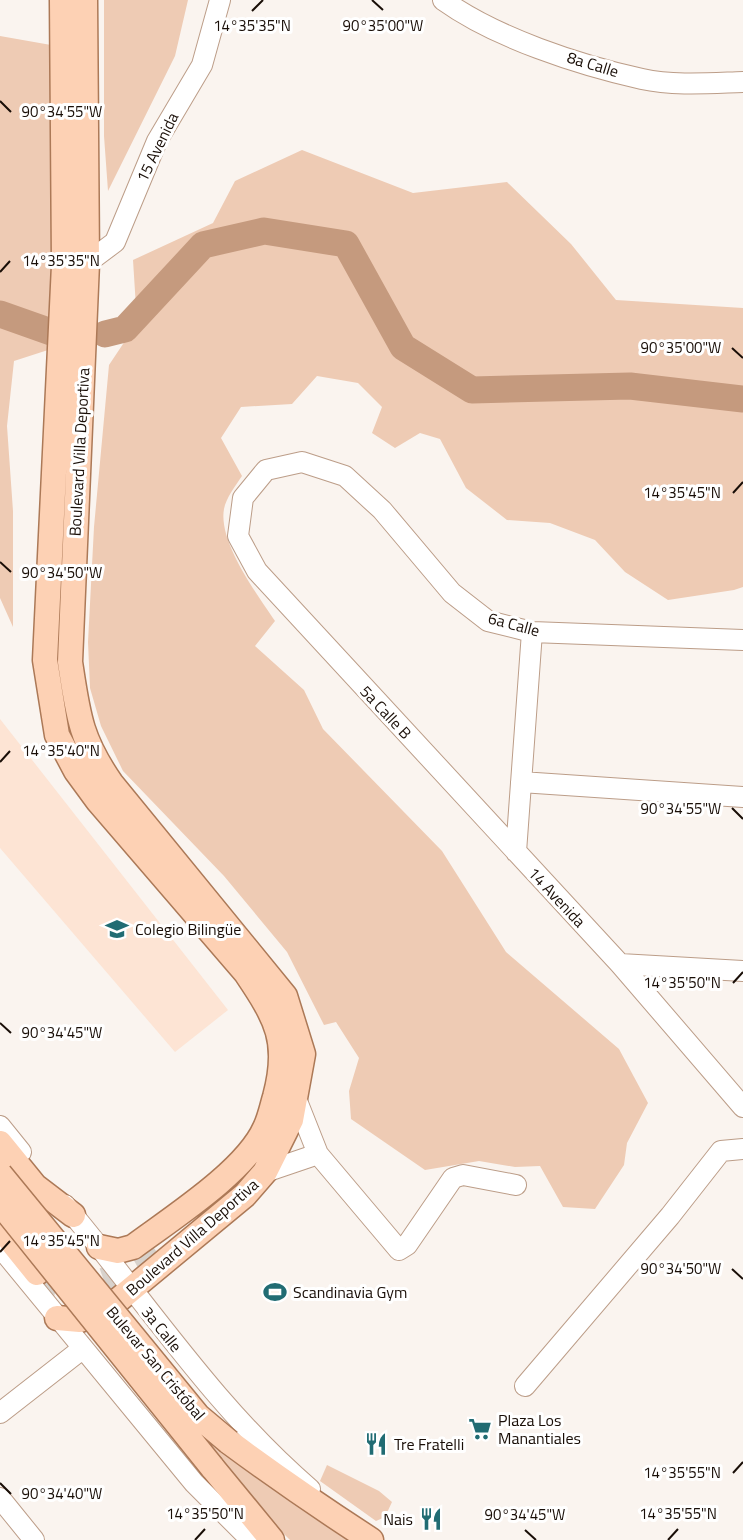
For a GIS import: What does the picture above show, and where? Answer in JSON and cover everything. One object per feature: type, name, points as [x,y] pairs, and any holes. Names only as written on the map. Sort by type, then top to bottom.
[{"type":"main road","name":"Boulevard Villa Deportiva","points":[[62,0],[76,264]]},
{"type":"main road","name":"Boulevard Villa Deportiva","points":[[84,0],[76,264],[70,662],[80,725],[92,755],[214,922],[264,999],[278,1031],[283,1061],[265,1129],[254,1145],[224,1177],[126,1251],[99,1247]]},
{"type":"main road","name":"Boulevard Villa Deportiva","points":[[57,1318],[80,1320],[96,1314],[132,1291],[245,1195],[270,1164],[285,1138],[297,1101],[303,1054],[285,996],[214,922]]},
{"type":"main road","points":[[0,1143],[35,1186],[73,1215]]},
{"type":"main road","points":[[160,1250],[270,1164]]},
{"type":"main road","name":"Bulevar San Cristóbal","points":[[0,1174],[198,1416],[229,1442],[308,1500],[340,1517],[371,1540]]},
{"type":"main road","name":"Bulevar San Cristóbal","points":[[0,1203],[272,1540]]},
{"type":"main road","points":[[0,1227],[37,1272]]},
{"type":"street","name":"15 Avenida","points":[[76,264],[115,242],[157,141],[202,65],[220,0]]},
{"type":"street","name":"8a Calle","points":[[448,3],[526,44],[644,79],[706,84],[743,82]]},
{"type":"street","name":"5a Calle B","points":[[345,476],[302,462],[266,470],[243,498],[238,536],[257,571],[516,852]]},
{"type":"street","name":"6a Calle","points":[[345,476],[382,510],[452,593],[488,621],[532,632],[743,640]]},
{"type":"street","name":"14 Avenida","points":[[532,632],[516,852],[620,964],[743,1107]]},
{"type":"street","points":[[521,782],[743,796]]},
{"type":"street","points":[[620,964],[743,971]]},
{"type":"street","points":[[297,1101],[318,1154],[399,1250],[407,1245],[453,1178],[463,1175],[516,1185]]},
{"type":"street","name":"3a Calle","points":[[0,1126],[99,1247],[159,1326],[237,1419],[340,1517]]},
{"type":"street","points":[[525,1386],[670,1216],[721,1151],[743,1149]]},
{"type":"street","points":[[270,1164],[318,1154]]},
{"type":"street","points":[[0,1246],[194,1483],[251,1540]]},
{"type":"street","points":[[117,1391],[124,1357],[145,1333],[159,1326]]},
{"type":"street","points":[[0,1413],[82,1349]]},
{"type":"street","points":[[0,1498],[34,1540]]},
{"type":"shaded area","points":[[104,0],[188,0],[175,56],[108,191],[104,136]]},
{"type":"shaded area","points":[[0,36],[51,45],[55,295],[48,350],[14,361],[7,426],[13,511],[13,627],[0,598]]},
{"type":"shaded area","points":[[302,150],[413,193],[507,182],[571,244],[616,300],[743,308],[743,587],[734,590],[668,600],[625,572],[595,540],[550,523],[507,520],[466,488],[440,439],[420,433],[395,448],[372,433],[382,407],[358,383],[317,376],[292,404],[241,407],[221,438],[242,476],[229,496],[224,509],[227,537],[240,567],[275,621],[255,646],[304,690],[323,729],[442,851],[506,952],[619,1049],[648,1103],[627,1143],[624,1165],[595,1209],[563,1207],[540,1166],[515,1167],[479,1161],[425,1170],[351,1119],[349,1091],[359,1058],[336,1022],[324,1025],[287,952],[224,876],[123,771],[101,726],[90,688],[88,642],[94,527],[109,365],[137,323],[133,260],[213,223],[235,181]]},
{"type":"shaded area","name":"Colegio Bilingüe","points":[[0,719],[228,1010],[175,1052],[0,848]]},
{"type":"shaded area","points":[[213,1442],[353,1540],[290,1540],[258,1508],[209,1446]]},
{"type":"shaded area","points":[[327,1465],[379,1491],[392,1502],[385,1517],[376,1521],[320,1481]]},
{"type":"waterway","points":[[105,334],[125,329],[203,245],[264,231],[346,244],[403,347],[472,390],[630,386],[743,399]]},
{"type":"waterway","points":[[0,314],[51,332]]},
{"type":"tunnel","points":[[37,1273],[46,1281],[59,1286],[73,1287],[89,1284],[122,1272],[160,1250]]},
{"type":"place","name":"Colegio Bilingüe","points":[[117,929]]},
{"type":"place","name":"Scandinavia Gym","points":[[275,1292]]},
{"type":"place","name":"Plaza Los Manantiales","points":[[480,1429]]},
{"type":"place","name":"Tre Fratelli","points":[[376,1444]]},
{"type":"place","name":"Nais","points":[[431,1519]]}]
